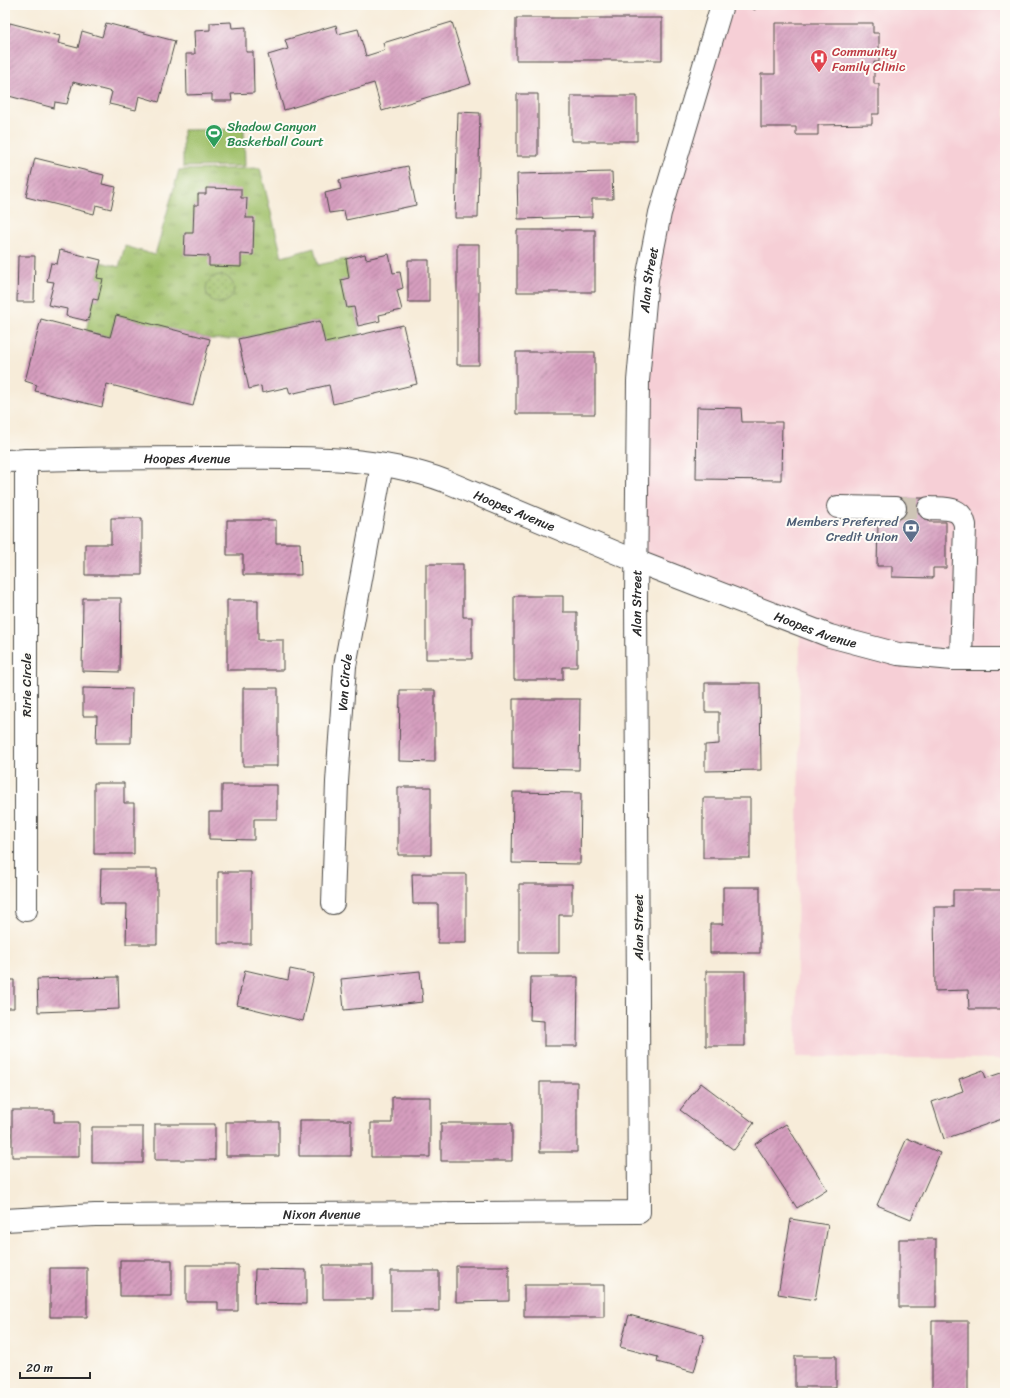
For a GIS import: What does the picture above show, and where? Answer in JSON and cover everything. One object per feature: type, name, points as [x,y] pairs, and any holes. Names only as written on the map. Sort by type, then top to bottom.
[{"type":"street","name":"Alan Street","points":[[639,1212],[636,561],[638,381],[647,279],[660,213],[722,5]]},
{"type":"street","name":"Hoopes Avenue","points":[[5,460],[58,458],[325,458],[382,465],[428,475],[636,561],[830,636],[898,654],[1005,660]]},
{"type":"street","name":"Ririe Circle","points":[[26,460],[26,910]]},
{"type":"street","name":"Van Circle","points":[[333,902],[337,782],[345,666],[382,465]]},
{"type":"street","points":[[838,507],[895,508]]},
{"type":"street","points":[[929,508],[957,511],[963,516],[965,525],[961,658]]},
{"type":"street","name":"Nixon Avenue","points":[[5,1220],[95,1215],[639,1212]]},
{"type":"path","points":[[754,10],[756,5]]},
{"type":"shaded area","points":[[722,5],[1005,5],[1005,1059],[796,1057],[800,624],[636,561],[647,279]]},
{"type":"green space","name":"Shadow Canyon Basketball Court","points":[[244,129],[245,166],[183,167],[183,130]]},
{"type":"green space","points":[[260,168],[282,257],[314,248],[318,265],[346,259],[349,278],[341,280],[347,308],[354,307],[361,335],[325,343],[319,321],[238,339],[210,339],[116,315],[110,337],[86,331],[93,299],[98,300],[103,279],[97,278],[101,262],[119,267],[125,246],[155,255],[179,170]]},
{"type":"green space","points":[[220,275],[230,279],[234,289],[230,299],[220,303],[210,299],[206,289],[210,279]]},
{"type":"building","points":[[516,18],[662,18],[662,60],[516,60]]},
{"type":"building","points":[[231,22],[232,28],[246,27],[246,52],[253,52],[254,93],[231,94],[232,101],[212,101],[212,94],[187,95],[186,54],[195,54],[194,31],[210,30],[210,23]]},
{"type":"building","points":[[452,22],[471,84],[382,111],[374,83],[284,110],[268,55],[288,49],[285,40],[336,25],[338,34],[358,29],[366,56],[385,50],[383,43]]},
{"type":"building","points":[[10,23],[60,36],[58,43],[78,48],[82,31],[102,37],[106,23],[175,41],[159,102],[139,96],[136,110],[109,104],[112,92],[73,82],[67,104],[55,102],[54,108],[5,95],[5,28],[8,28]]},
{"type":"building","points":[[775,23],[873,23],[873,33],[879,33],[879,62],[874,62],[874,84],[879,84],[879,114],[872,114],[872,124],[818,125],[818,135],[796,135],[796,127],[761,127],[761,74],[775,74]]},
{"type":"building","points":[[517,94],[538,94],[538,156],[517,156]]},
{"type":"building","points":[[571,96],[637,96],[637,141],[571,141]]},
{"type":"building","points":[[458,112],[480,113],[478,218],[455,218]]},
{"type":"building","points":[[35,158],[104,175],[102,184],[116,187],[111,209],[96,205],[94,214],[26,197]]},
{"type":"building","points":[[408,166],[416,205],[346,220],[344,211],[329,213],[325,193],[341,189],[339,180]]},
{"type":"building","points":[[612,172],[613,199],[592,199],[592,217],[518,219],[517,174]]},
{"type":"building","points":[[206,188],[241,189],[241,198],[247,198],[246,218],[254,218],[253,255],[241,254],[241,267],[209,266],[209,256],[184,255],[185,233],[193,233],[194,205],[198,205],[198,194],[206,194]]},
{"type":"building","points":[[517,230],[595,230],[595,292],[517,292]]},
{"type":"building","points":[[457,244],[479,244],[479,365],[457,365]]},
{"type":"building","points":[[60,250],[101,260],[97,278],[103,279],[98,300],[93,299],[88,321],[66,316],[67,309],[48,305],[54,282],[47,281],[51,263],[57,264]]},
{"type":"building","points":[[365,254],[366,259],[389,254],[393,273],[400,272],[403,288],[397,290],[402,310],[379,315],[380,321],[358,326],[354,307],[347,308],[341,280],[349,278],[346,259]]},
{"type":"building","points":[[18,256],[35,256],[34,302],[17,302]]},
{"type":"building","points":[[408,260],[429,260],[429,302],[408,302]]},
{"type":"building","points":[[116,315],[210,339],[193,406],[107,384],[102,407],[35,391],[37,385],[25,381],[41,319],[110,337]]},
{"type":"building","points":[[320,321],[325,343],[403,325],[417,384],[333,404],[329,385],[290,394],[288,387],[262,393],[261,386],[249,389],[238,339]]},
{"type":"building","points":[[516,352],[595,352],[595,414],[516,414]]},
{"type":"building","points":[[697,407],[741,408],[742,422],[782,422],[781,480],[696,479]]},
{"type":"building","points":[[895,498],[929,498],[929,522],[946,522],[946,568],[933,568],[933,578],[892,577],[892,566],[877,566],[878,523],[894,523]]},
{"type":"building","points":[[111,518],[142,518],[142,575],[85,575],[85,544],[111,544]]},
{"type":"building","points":[[227,520],[276,520],[276,543],[300,543],[301,575],[243,575],[243,555],[227,555]]},
{"type":"building","points":[[426,564],[463,564],[463,617],[472,617],[472,659],[426,659]]},
{"type":"building","points":[[514,596],[563,596],[563,612],[577,612],[577,667],[563,667],[563,680],[514,680]]},
{"type":"building","points":[[83,598],[121,598],[120,672],[82,671]]},
{"type":"building","points":[[227,600],[258,600],[258,640],[283,640],[283,670],[227,670]]},
{"type":"building","points":[[705,683],[760,683],[761,770],[705,771],[705,745],[719,744],[719,712],[705,712]]},
{"type":"building","points":[[83,688],[132,689],[131,743],[96,743],[97,716],[83,716]]},
{"type":"building","points":[[243,688],[278,688],[278,766],[243,766]]},
{"type":"building","points":[[400,690],[435,690],[435,762],[399,761]]},
{"type":"building","points":[[513,699],[580,699],[579,770],[513,769]]},
{"type":"building","points":[[94,783],[124,783],[124,803],[134,803],[134,854],[94,854]]},
{"type":"building","points":[[222,785],[277,785],[277,819],[254,819],[254,840],[209,839],[209,812],[222,812]]},
{"type":"building","points":[[398,787],[431,787],[431,855],[398,855]]},
{"type":"building","points":[[513,792],[581,793],[580,864],[512,863]]},
{"type":"building","points":[[703,798],[750,798],[750,858],[703,858]]},
{"type":"building","points":[[101,869],[157,869],[157,944],[126,944],[127,904],[100,904]]},
{"type":"building","points":[[218,872],[251,872],[251,944],[218,944]]},
{"type":"building","points":[[412,874],[466,874],[466,943],[438,943],[438,904],[413,904]]},
{"type":"building","points":[[519,884],[572,884],[572,915],[559,915],[559,953],[519,953]]},
{"type":"building","points":[[723,887],[760,887],[760,953],[710,953],[710,924],[723,924]]},
{"type":"building","points":[[953,890],[1005,890],[1005,1009],[969,1009],[968,990],[935,991],[934,907],[953,907]]},
{"type":"building","points":[[290,969],[314,974],[303,1021],[237,1005],[245,970],[288,980]]},
{"type":"building","points":[[420,971],[423,1002],[344,1010],[341,979]]},
{"type":"building","points":[[706,971],[745,971],[745,1046],[706,1046]]},
{"type":"building","points":[[118,977],[119,1009],[38,1012],[37,979]]},
{"type":"building","points":[[531,977],[578,977],[577,1046],[544,1046],[544,1021],[530,1020]]},
{"type":"building","points":[[5,980],[14,980],[14,1008],[5,1008]]},
{"type":"building","points":[[983,1070],[986,1078],[1004,1072],[1005,1118],[944,1139],[932,1102],[963,1091],[959,1079]]},
{"type":"building","points":[[540,1082],[577,1082],[577,1152],[540,1152]]},
{"type":"building","points":[[701,1083],[754,1123],[734,1150],[680,1110]]},
{"type":"building","points":[[392,1097],[430,1097],[430,1157],[371,1157],[371,1123],[392,1123]]},
{"type":"building","points":[[12,1110],[54,1110],[54,1122],[79,1122],[79,1157],[12,1157]]},
{"type":"building","points":[[299,1120],[351,1120],[351,1156],[299,1156]]},
{"type":"building","points":[[226,1122],[279,1122],[279,1156],[226,1156]]},
{"type":"building","points":[[441,1123],[512,1123],[512,1161],[441,1161]]},
{"type":"building","points":[[155,1124],[215,1124],[215,1160],[155,1160]]},
{"type":"building","points":[[786,1124],[827,1189],[797,1208],[755,1144]]},
{"type":"building","points":[[92,1127],[143,1127],[143,1163],[92,1163]]},
{"type":"building","points":[[907,1138],[940,1153],[911,1219],[877,1205]]},
{"type":"building","points":[[791,1219],[828,1225],[815,1300],[778,1294]]},
{"type":"building","points":[[899,1239],[936,1239],[936,1307],[899,1307]]},
{"type":"building","points":[[120,1260],[172,1260],[172,1296],[120,1296]]},
{"type":"building","points":[[186,1265],[238,1265],[238,1311],[218,1311],[218,1302],[186,1302]]},
{"type":"building","points":[[323,1265],[373,1265],[373,1299],[323,1299]]},
{"type":"building","points":[[456,1266],[509,1266],[509,1301],[456,1302]]},
{"type":"building","points":[[50,1268],[87,1268],[87,1317],[50,1317]]},
{"type":"building","points":[[255,1269],[306,1270],[306,1304],[254,1303]]},
{"type":"building","points":[[391,1271],[439,1271],[439,1311],[391,1311]]},
{"type":"building","points":[[524,1285],[604,1285],[604,1317],[524,1317]]},
{"type":"building","points":[[629,1315],[704,1335],[694,1372],[657,1362],[658,1357],[620,1347]]},
{"type":"building","points":[[932,1321],[968,1321],[968,1393],[932,1393]]},
{"type":"building","points":[[795,1356],[836,1356],[836,1387],[795,1387]]},
{"type":"tunnel","points":[[895,508],[929,508]]},
{"type":"place","name":"Community Family Clinic","points":[[819,73]]},
{"type":"place","name":"Shadow Canyon Basketball Court","points":[[214,148]]},
{"type":"place","name":"Members Preferred Credit Union","points":[[911,543]]}]
